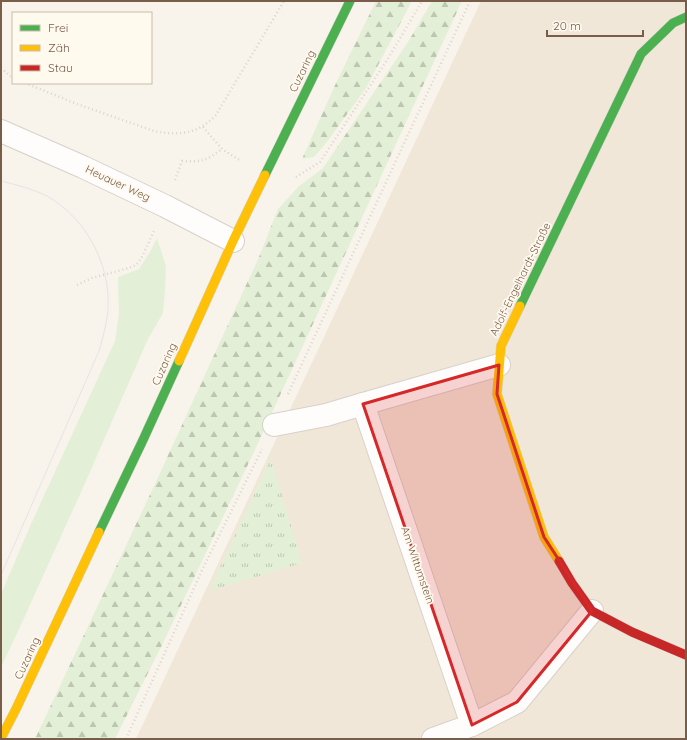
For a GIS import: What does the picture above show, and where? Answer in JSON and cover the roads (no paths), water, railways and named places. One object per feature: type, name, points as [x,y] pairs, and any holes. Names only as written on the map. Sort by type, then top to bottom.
[{"type":"main road","name":"Cuzaring","points":[[1,738],[143,440],[233,240],[350,1]]},
{"type":"main road","name":"Adolf-Engelhardt-Straße","points":[[686,17],[673,24],[641,54],[501,346],[498,394],[544,537],[572,583],[592,611],[632,632],[686,655]]},
{"type":"street","name":"Heuauer Weg","points":[[1,131],[83,167],[233,240]]},
{"type":"street","points":[[274,425],[326,415],[499,366]]},
{"type":"street","name":"Am Wittumstein","points":[[364,404],[472,725]]},
{"type":"street","points":[[433,739],[472,725],[517,702],[592,611]]},
{"type":"tram line","points":[[1,181],[31,189],[47,196],[61,205],[73,217],[93,244],[100,260],[108,292],[106,325],[99,351],[1,575]]}]
